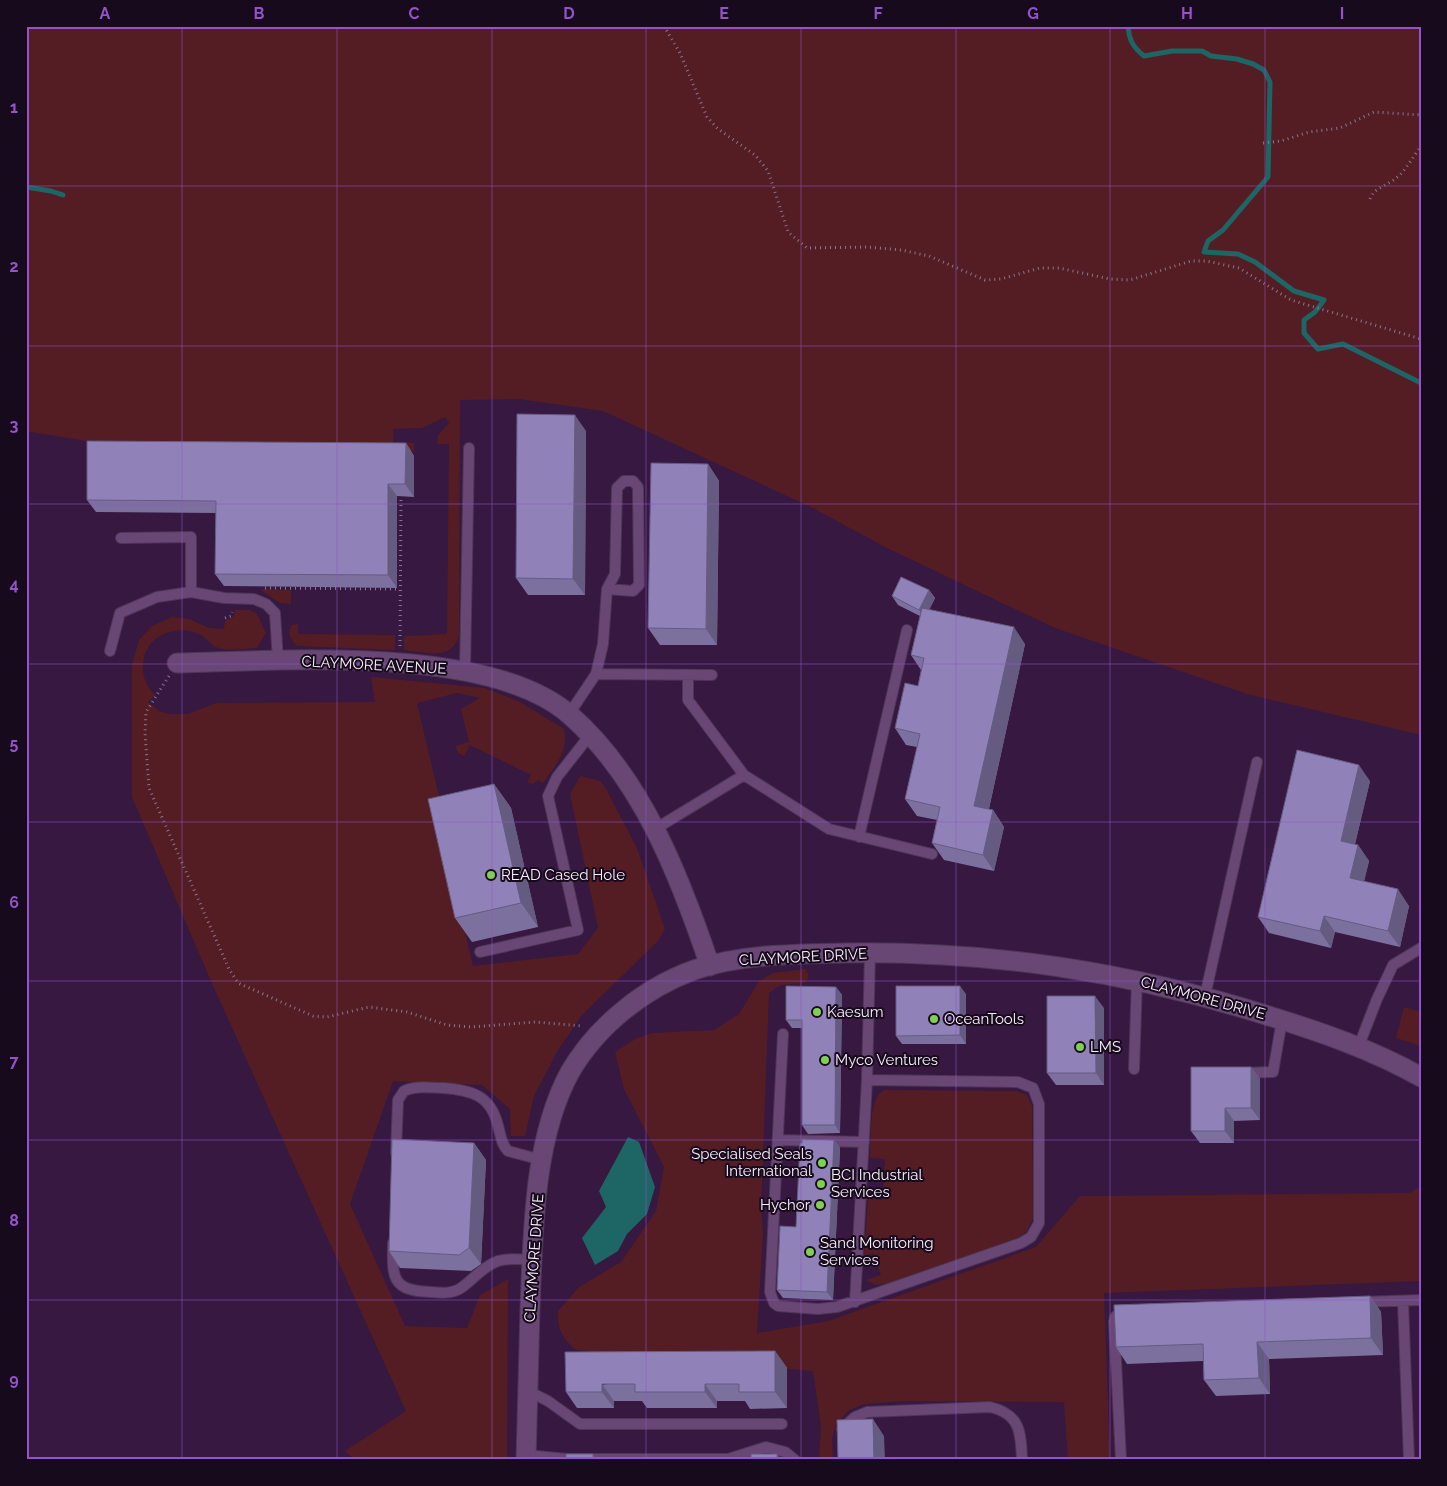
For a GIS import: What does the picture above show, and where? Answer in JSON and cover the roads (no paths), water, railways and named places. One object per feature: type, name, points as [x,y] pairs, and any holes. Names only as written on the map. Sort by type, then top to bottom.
[{"type":"street","name":"CLAYMORE AVENUE","points":[[177,663],[278,661],[400,664],[465,671],[515,684],[543,697],[569,714],[590,735],[629,784],[655,829],[684,891],[710,966]]},
{"type":"street","name":"CLAYMORE DRIVE","points":[[526,1458],[532,1260],[542,1160],[552,1116],[562,1090],[583,1053],[598,1034],[646,994],[677,977],[710,966],[782,956],[870,953],[939,953],[1070,967],[1205,996],[1282,1020],[1358,1048],[1421,1076]]},
{"type":"lane","points":[[465,671],[469,448]]},
{"type":"lane","points":[[569,714],[596,674],[603,644],[607,588],[615,574],[617,488],[624,481],[634,481],[638,487],[639,585],[633,591],[607,588]]},
{"type":"lane","points":[[121,538],[191,538],[190,592]]},
{"type":"lane","points":[[110,651],[120,613],[157,597],[190,592],[254,599],[266,604],[275,613],[278,661]]},
{"type":"lane","points":[[859,837],[908,630]]},
{"type":"lane","points":[[596,674],[712,675]]},
{"type":"lane","points":[[688,675],[688,700],[744,775],[829,829],[932,854]]},
{"type":"lane","points":[[480,952],[578,930],[548,796],[557,777],[590,735]]},
{"type":"lane","points":[[1205,996],[1257,762]]},
{"type":"lane","points":[[655,829],[744,775]]},
{"type":"lane","points":[[1358,1048],[1376,999],[1392,965],[1421,948]]},
{"type":"lane","points":[[855,1302],[867,1080],[870,953]]},
{"type":"lane","points":[[1134,1069],[1137,980]]},
{"type":"lane","points":[[1233,1073],[1272,1072],[1282,1020]]},
{"type":"lane","points":[[783,1034],[770,1292],[774,1303],[783,1307],[824,1309],[855,1302],[1027,1241],[1036,1231],[1040,1215],[1039,1104],[1034,1088],[1018,1082],[867,1080]]},
{"type":"lane","points":[[396,1164],[398,1100],[404,1090],[415,1087],[463,1089],[476,1095],[493,1111],[502,1142],[508,1151],[542,1160]]},
{"type":"lane","points":[[778,1140],[864,1142]]},
{"type":"lane","points":[[393,1232],[392,1261],[395,1279],[407,1290],[415,1292],[453,1292],[496,1262],[506,1259],[532,1260]]},
{"type":"lane","points":[[1403,1300],[1409,1460]]},
{"type":"lane","points":[[1354,1302],[1421,1300]]},
{"type":"lane","points":[[1120,1460],[1114,1322],[1119,1312],[1130,1309]]},
{"type":"lane","points":[[528,1391],[548,1401],[580,1424],[782,1424]]},
{"type":"lane","points":[[839,1442],[843,1426],[855,1417],[867,1412],[990,1407],[1004,1410],[1014,1419],[1020,1432],[1022,1460]]},
{"type":"lane","points":[[526,1458],[728,1460],[752,1450],[766,1448],[785,1452],[794,1460]]},
{"type":"waterway","points":[[1128,26],[1132,43],[1144,56],[1172,51],[1202,51],[1211,56],[1237,59],[1253,64],[1264,70],[1270,82],[1268,177],[1223,230],[1208,241],[1204,252],[1238,254],[1255,262],[1294,291],[1324,300],[1315,312],[1304,320],[1304,333],[1318,349],[1343,344],[1421,383]]},
{"type":"waterway","points":[[26,187],[63,195]]},
{"type":"place","name":"READ Cased Hole","points":[[491,875]]},
{"type":"place","name":"Kaesum","points":[[817,1012]]},
{"type":"place","name":"OceanTools","points":[[934,1019]]},
{"type":"place","name":"LMS","points":[[1080,1047]]},
{"type":"place","name":"Myco Ventures","points":[[825,1060]]},
{"type":"place","name":"Specialised Seals International","points":[[822,1163]]},
{"type":"place","name":"BCI Industrial Services","points":[[821,1184]]},
{"type":"place","name":"Hychor","points":[[820,1205]]},
{"type":"place","name":"Sand Monitoring Services","points":[[810,1252]]}]
